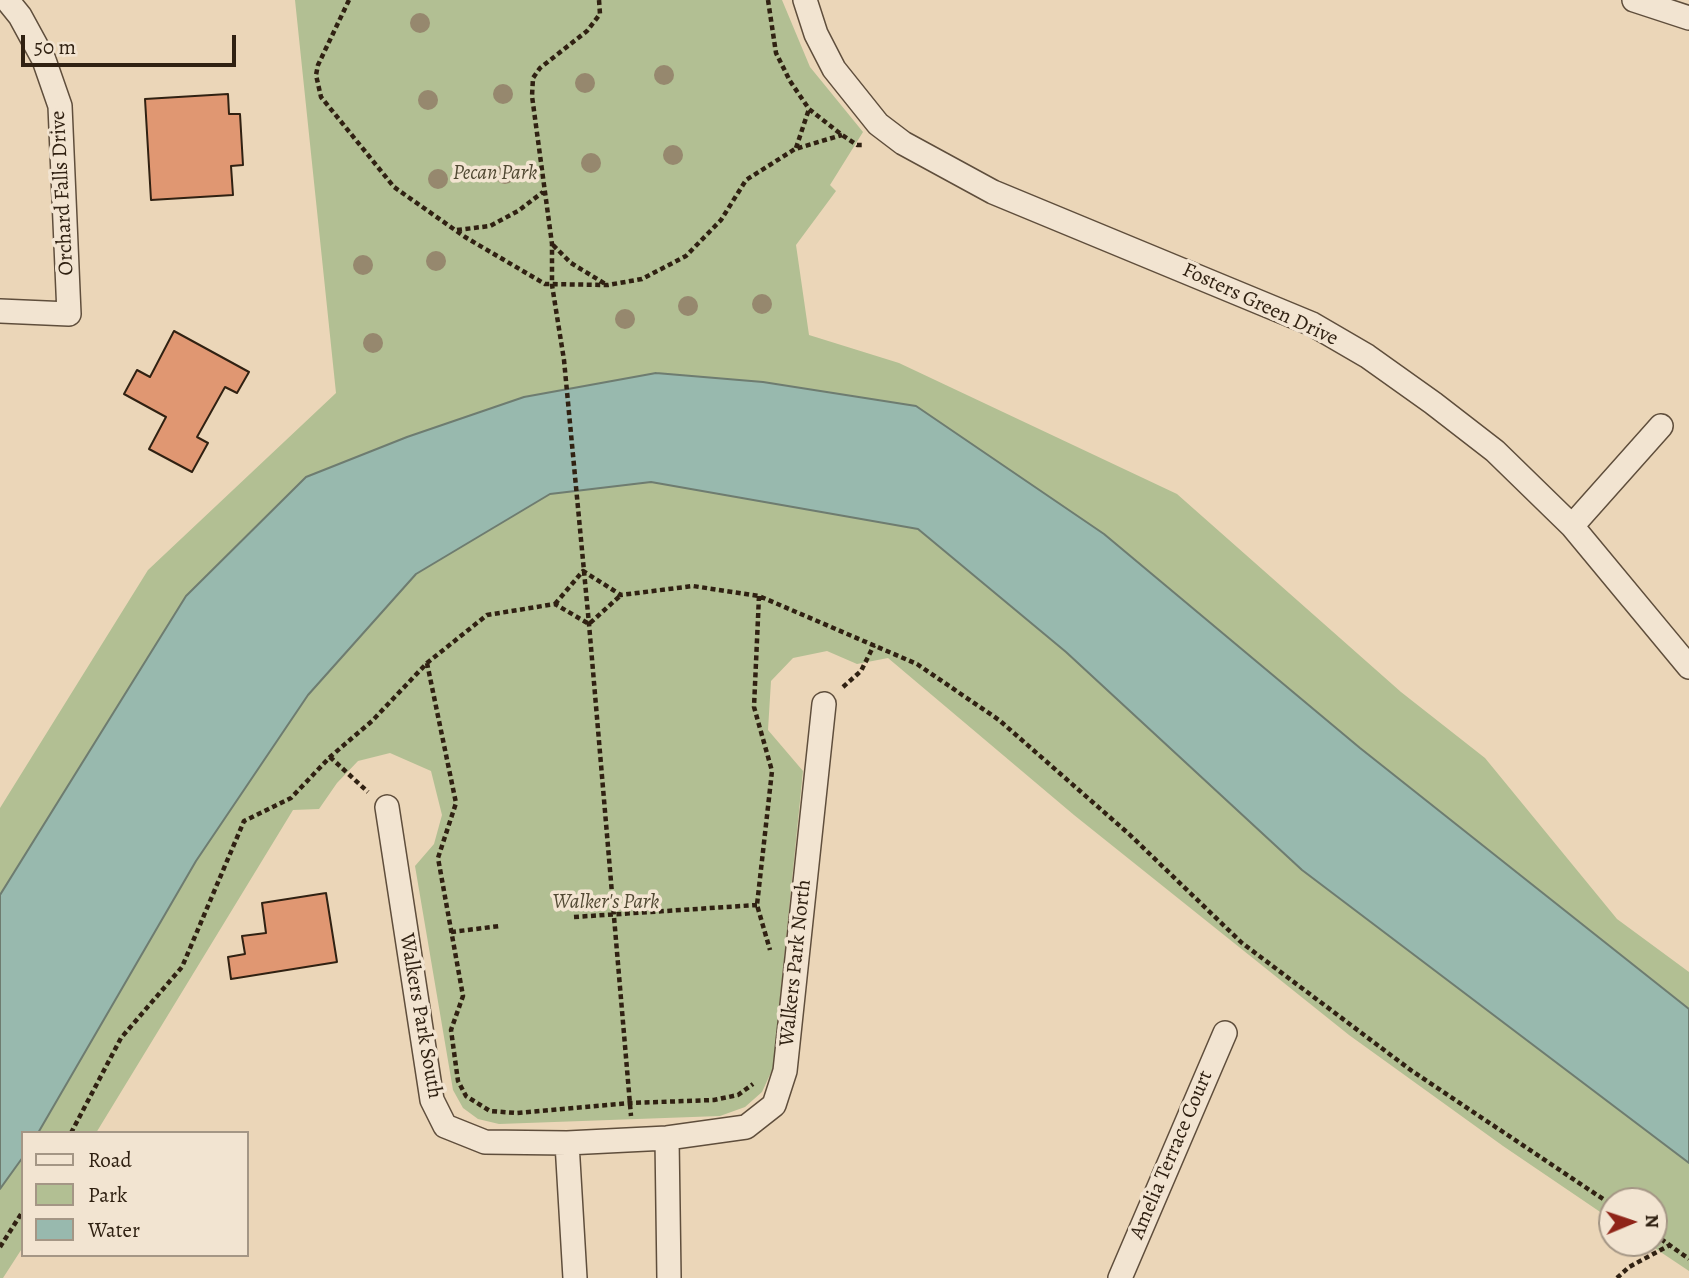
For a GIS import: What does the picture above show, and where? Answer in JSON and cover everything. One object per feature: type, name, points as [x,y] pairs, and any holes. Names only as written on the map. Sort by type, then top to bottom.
[{"type":"street","name":"Orchard Falls Drive","points":[[0,311],[69,314],[64,146],[60,106],[44,60],[20,16],[7,0]]},
{"type":"street","name":"Fosters Green Drive","points":[[805,0],[816,34],[834,69],[878,124],[903,143],[993,192],[1312,324],[1367,356],[1433,402],[1495,451],[1572,526],[1689,667]]},
{"type":"street","points":[[1634,0],[1689,18]]},
{"type":"street","points":[[1572,526],[1661,426]]},
{"type":"street","name":"Walkers Park North","points":[[667,1138],[746,1127],[774,1105],[785,1071],[824,704]]},
{"type":"street","name":"Walkers Park South","points":[[387,807],[432,1100],[445,1126],[485,1142],[567,1143],[667,1138]]},
{"type":"street","name":"Amelia Terrace Court","points":[[1120,1278],[1225,1033]]},
{"type":"street","points":[[667,1138],[669,1278]]},
{"type":"street","points":[[567,1143],[575,1278]]},
{"type":"path","points":[[349,0],[318,65],[316,75],[321,97],[394,187],[455,230],[545,284],[608,285],[642,279],[686,256],[721,220],[746,180],[795,149],[842,135]]},
{"type":"path","points":[[599,0],[600,14],[587,31],[540,68],[533,78],[532,96],[552,244],[552,285],[564,360],[633,1139]]},
{"type":"path","points":[[768,0],[776,53],[809,109],[857,145],[903,143]]},
{"type":"path","points":[[795,149],[809,109]]},
{"type":"path","points":[[455,230],[490,226],[518,211],[543,192]]},
{"type":"path","points":[[552,244],[571,263],[608,285]]},
{"type":"path","points":[[583,571],[621,595]]},
{"type":"path","points":[[555,604],[583,571]]},
{"type":"path","points":[[589,624],[621,595],[693,586],[759,596],[917,664],[999,720],[1129,834],[1242,943],[1412,1071],[1598,1196]]},
{"type":"path","points":[[759,596],[754,707],[772,771],[757,905],[771,952]]},
{"type":"path","points":[[72,1131],[121,1038],[182,967],[244,821],[291,798],[330,757],[372,721],[427,663],[487,615],[555,604],[589,624]]},
{"type":"path","points":[[824,704],[861,671],[874,645]]},
{"type":"path","points":[[427,663],[456,803],[438,858],[463,996],[451,1030],[458,1082],[466,1096],[490,1111],[517,1113],[630,1103],[714,1100],[738,1095],[756,1082]]},
{"type":"path","points":[[330,757],[387,807]]},
{"type":"path","points":[[574,916],[757,905]]},
{"type":"path","points":[[451,932],[500,926]]},
{"type":"path","points":[[0,1247],[21,1214]]},
{"type":"path","points":[[1617,1278],[1629,1267],[1670,1245],[1689,1259]]},
{"type":"green space","points":[[295,0],[782,0],[810,67],[863,132],[830,185],[836,191],[796,245],[809,335],[899,363],[1177,494],[1401,692],[1485,758],[1617,919],[1689,972],[1689,1271],[1668,1257],[1668,1187],[1598,1187],[1598,1210],[1349,1035],[1074,815],[888,658],[857,664],[827,651],[793,658],[771,681],[768,730],[803,771],[773,1068],[762,1092],[745,1107],[720,1116],[499,1124],[478,1119],[463,1108],[453,1090],[415,866],[434,844],[442,815],[431,771],[390,753],[358,761],[337,783],[319,809],[293,810],[97,1131],[21,1131],[21,1250],[3,1278],[0,1278],[0,808],[148,570],[336,393]]},
{"type":"water","points":[[656,373],[763,382],[916,406],[1104,534],[1360,748],[1689,1009],[1689,1163],[1302,870],[1066,652],[918,529],[651,482],[550,494],[416,574],[308,695],[196,861],[39,1131],[21,1131],[21,1160],[0,1189],[0,895],[186,596],[306,477],[407,437],[524,397]]},
{"type":"building","points":[[228,94],[229,114],[240,114],[243,165],[231,166],[233,195],[151,200],[145,99]]},
{"type":"building","points":[[174,331],[249,372],[237,393],[225,387],[197,437],[208,443],[192,472],[149,449],[166,417],[124,394],[137,370],[150,377]]},
{"type":"building","points":[[326,893],[337,962],[231,979],[228,957],[245,954],[242,936],[266,933],[262,903]]},
{"type":"park label","name":"Pecan Park","points":[[495,174]]},
{"type":"park label","name":"Walker's Park","points":[[606,903]]}]
